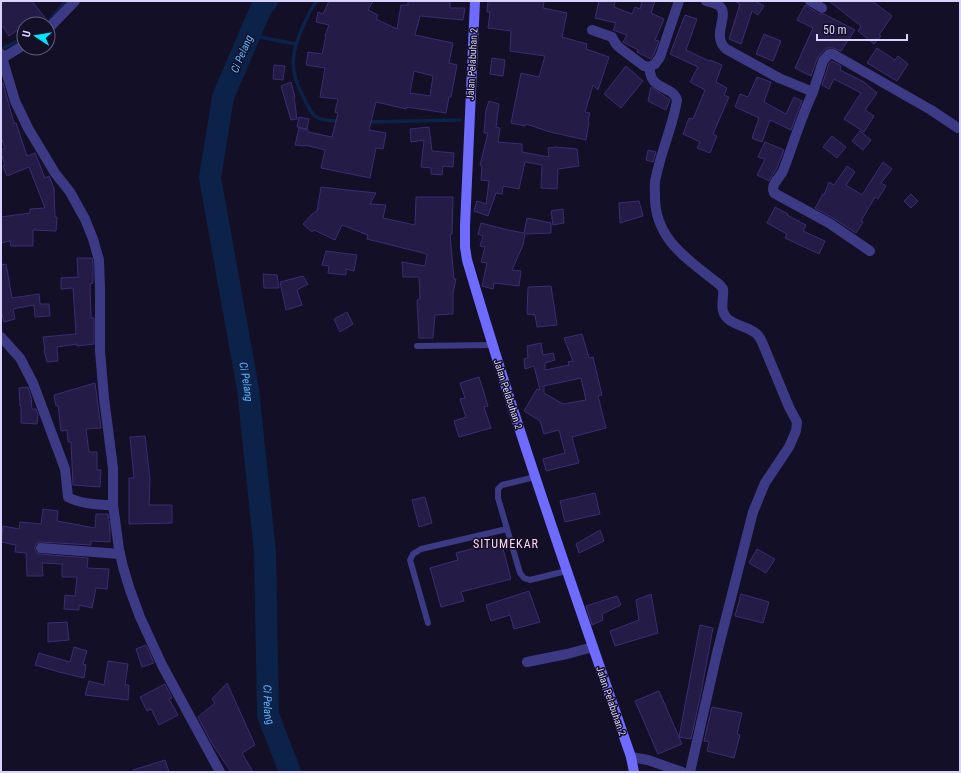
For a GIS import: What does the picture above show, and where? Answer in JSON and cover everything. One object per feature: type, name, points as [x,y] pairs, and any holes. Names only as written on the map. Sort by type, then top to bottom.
[{"type":"main road","name":"Jalan Pelabuhan 2","points":[[475,1],[466,173],[465,247],[467,260],[492,345],[535,477],[631,757],[634,772]]},
{"type":"street","points":[[56,21],[75,1]]},
{"type":"street","points":[[592,30],[612,37],[620,48],[644,66],[649,67],[660,57],[679,1]]},
{"type":"street","points":[[706,1],[721,3],[723,19],[719,35],[722,45],[731,52],[779,78],[813,92]]},
{"type":"street","points":[[810,1],[822,8]]},
{"type":"street","points":[[16,49],[2,57],[15,101],[28,128],[55,173],[70,192],[85,219],[99,260],[100,351],[104,398],[113,468],[113,505],[120,554],[130,590],[149,638],[176,692],[220,772]]},
{"type":"street","points":[[870,251],[835,227],[777,195],[773,190],[773,186],[781,174],[813,92],[823,61],[829,54],[833,54],[931,110],[958,128]]},
{"type":"street","points":[[649,67],[652,79],[674,94],[677,100],[655,178],[655,199],[659,221],[667,237],[684,257],[720,284],[723,289],[722,309],[726,317],[732,322],[758,335],[797,422],[796,431],[792,440],[765,483],[753,512],[716,652],[690,772]]},
{"type":"street","points":[[1,337],[20,358],[33,383],[65,469],[68,496],[72,499],[104,505],[113,505]]},
{"type":"street","points":[[41,548],[120,554]]},
{"type":"street","points":[[527,662],[593,647]]},
{"type":"street","points":[[631,757],[648,760],[682,772]]},
{"type":"lane","points":[[417,346],[492,345]]},
{"type":"lane","points":[[535,477],[502,485],[498,489],[498,498],[520,573],[524,578],[530,580],[566,571]]},
{"type":"lane","points":[[428,623],[410,560],[413,554],[421,549],[507,529]]},
{"type":"building","points":[[5,1],[32,1],[44,16],[16,16],[16,31],[9,36],[1,24],[1,5]]},
{"type":"building","points":[[329,1],[373,1],[368,10],[378,15],[376,19],[397,29],[401,5],[408,5],[408,1],[450,1],[450,8],[465,8],[463,20],[420,16],[415,35],[453,43],[449,63],[457,65],[451,97],[449,97],[446,113],[407,107],[406,109],[376,102],[369,130],[386,133],[383,149],[376,148],[370,178],[321,168],[325,150],[305,145],[295,145],[299,128],[308,130],[308,132],[332,137],[338,113],[335,112],[338,99],[320,97],[325,68],[306,65],[308,52],[322,54],[325,36],[329,25],[316,22],[318,12],[323,14]],"holes":[[[414,71],[433,76],[430,96],[410,93]]]},
{"type":"building","points":[[488,1],[544,1],[543,8],[567,13],[562,37],[587,44],[586,49],[609,57],[598,90],[593,85],[585,112],[590,113],[586,140],[550,132],[526,124],[525,126],[511,123],[521,73],[539,77],[545,56],[510,51],[511,31],[488,28],[490,12],[487,12]]},
{"type":"building","points":[[599,1],[615,1],[614,7],[632,14],[635,7],[640,9],[642,1],[655,1],[651,13],[664,19],[655,40],[659,41],[651,59],[637,52],[638,50],[623,42],[627,35],[613,30],[616,23],[595,18]]},
{"type":"building","points":[[734,1],[755,1],[764,6],[758,15],[752,11],[741,44],[729,39],[740,4]]},
{"type":"building","points":[[829,1],[872,1],[892,16],[879,35],[881,36],[874,44],[858,31],[861,26]]},
{"type":"building","points":[[805,5],[819,14],[824,14],[855,30],[841,51],[833,48],[827,48],[824,50],[817,59],[811,76],[795,68],[813,28],[797,20]]},
{"type":"building","points":[[685,15],[697,19],[686,50],[709,61],[710,60],[722,65],[716,82],[727,88],[724,95],[729,97],[713,134],[717,136],[710,153],[697,148],[700,142],[683,134],[689,118],[693,119],[705,90],[690,82],[698,67],[670,54]]},
{"type":"building","points":[[764,34],[781,41],[773,61],[756,54]]},
{"type":"building","points":[[877,48],[895,60],[898,56],[908,64],[897,81],[867,63]]},
{"type":"building","points":[[492,58],[505,60],[503,76],[490,74]]},
{"type":"building","points":[[832,61],[841,66],[840,70],[864,82],[877,93],[865,110],[874,116],[864,132],[844,119],[861,93],[834,79],[829,89],[822,85],[829,64]]},
{"type":"building","points":[[274,65],[285,66],[283,80],[273,79]]},
{"type":"building","points":[[626,66],[643,81],[621,108],[604,94]]},
{"type":"building","points":[[757,77],[771,82],[764,102],[786,114],[794,97],[802,101],[791,130],[770,120],[762,142],[752,138],[759,118],[735,107],[740,94],[748,97]]},
{"type":"building","points":[[291,82],[295,97],[297,119],[291,120],[281,86]]},
{"type":"building","points":[[1,83],[3,83],[14,123],[16,123],[27,156],[35,153],[45,178],[49,176],[54,188],[55,217],[57,217],[56,231],[33,230],[33,246],[11,246],[10,241],[1,243],[1,217],[30,213],[30,209],[45,208],[29,167],[7,176],[3,166],[5,165],[1,150],[5,148],[1,137]]},
{"type":"building","points":[[651,87],[670,100],[666,110],[648,101]]},
{"type":"building","points":[[489,101],[499,104],[496,127],[500,128],[498,142],[522,144],[522,152],[549,157],[548,148],[556,147],[577,149],[579,166],[558,169],[557,189],[541,188],[542,165],[525,162],[519,189],[503,186],[502,194],[496,193],[488,216],[474,211],[477,201],[486,204],[489,181],[481,180],[482,165],[480,165],[488,133],[484,133],[486,110]]},
{"type":"building","points":[[299,117],[309,119],[307,129],[297,127]]},
{"type":"building","points":[[429,127],[432,151],[454,153],[453,167],[443,166],[442,175],[431,174],[431,168],[421,167],[424,140],[411,142],[410,129]]},
{"type":"building","points":[[860,131],[871,140],[863,150],[852,141]]},
{"type":"building","points":[[832,136],[846,147],[837,158],[823,147]]},
{"type":"building","points":[[765,142],[784,150],[777,168],[769,181],[757,175],[765,159],[758,157]]},
{"type":"building","points":[[648,150],[656,152],[653,162],[646,160]]},
{"type":"building","points":[[883,162],[892,169],[881,183],[886,186],[878,199],[875,197],[856,233],[815,208],[823,194],[824,195],[829,182],[834,185],[847,166],[855,172],[846,185],[862,195]]},
{"type":"building","points":[[321,187],[376,193],[370,204],[386,205],[383,218],[415,225],[416,197],[453,197],[452,234],[450,234],[454,279],[456,279],[453,293],[453,314],[435,315],[433,338],[419,338],[417,300],[420,299],[419,277],[403,277],[402,262],[425,266],[427,254],[367,239],[368,235],[342,225],[335,240],[314,230],[312,232],[303,224],[312,214],[317,211]]},
{"type":"building","points":[[911,194],[918,201],[911,208],[904,201]]},
{"type":"building","points":[[639,201],[643,216],[620,223],[619,203]]},
{"type":"building","points":[[775,207],[806,225],[803,231],[825,241],[819,254],[785,238],[787,234],[767,223]]},
{"type":"building","points":[[563,209],[564,223],[553,225],[551,211]]},
{"type":"building","points":[[527,218],[551,223],[551,233],[525,234],[523,245],[512,270],[521,271],[519,286],[494,283],[493,289],[482,286],[487,263],[481,262],[485,247],[480,246],[483,236],[478,234],[481,223],[524,233]]},
{"type":"building","points":[[326,251],[357,255],[354,271],[346,269],[346,275],[328,273],[329,266],[322,265]]},
{"type":"building","points":[[77,258],[92,258],[93,261],[93,283],[90,284],[91,318],[94,318],[94,344],[77,346],[77,344],[57,347],[58,361],[47,362],[43,337],[76,334],[73,288],[61,289],[61,278],[78,277]]},
{"type":"building","points":[[6,264],[12,298],[39,294],[40,304],[49,304],[50,316],[35,317],[34,305],[13,309],[15,319],[4,322],[1,310],[1,265]]},
{"type":"building","points":[[263,274],[277,275],[279,288],[264,288]]},
{"type":"building","points":[[303,276],[308,284],[297,290],[302,305],[286,310],[280,282]]},
{"type":"building","points":[[551,286],[557,325],[537,327],[535,315],[527,314],[528,287]]},
{"type":"building","points":[[347,312],[353,324],[340,332],[334,319]]},
{"type":"building","points":[[582,334],[589,358],[593,357],[602,395],[598,396],[606,428],[572,437],[579,463],[546,471],[543,459],[565,453],[559,430],[544,434],[540,421],[524,411],[537,389],[540,390],[534,366],[525,369],[524,359],[528,358],[527,346],[541,343],[543,355],[553,353],[555,360],[545,363],[545,370],[569,365],[568,362],[573,361],[564,338]],"holes":[[[581,378],[586,400],[563,404],[544,393],[544,386]]]},
{"type":"building","points":[[479,377],[488,406],[484,407],[491,428],[459,437],[454,421],[466,417],[460,399],[465,398],[460,383]]},
{"type":"building","points":[[95,383],[101,428],[86,429],[89,452],[97,452],[97,470],[101,470],[100,487],[73,485],[71,442],[68,442],[67,430],[61,431],[58,405],[56,406],[54,395]]},
{"type":"building","points":[[28,387],[32,409],[36,409],[38,414],[37,424],[21,423],[19,388]]},
{"type":"building","points":[[145,436],[150,479],[149,505],[172,505],[172,523],[129,524],[129,478],[134,478],[130,437]]},
{"type":"building","points":[[595,493],[600,514],[565,522],[560,501]]},
{"type":"building","points":[[425,497],[432,523],[419,527],[412,500]]},
{"type":"building","points":[[43,509],[58,511],[57,521],[95,528],[96,514],[108,514],[110,542],[91,541],[91,545],[41,542],[36,544],[35,547],[35,551],[40,554],[88,558],[87,568],[109,569],[107,589],[96,588],[92,608],[79,605],[79,610],[64,609],[65,595],[75,596],[77,577],[62,577],[62,564],[42,563],[43,576],[27,576],[26,553],[15,552],[16,545],[1,542],[3,526],[19,529],[20,522],[41,524]]},
{"type":"building","points":[[600,530],[604,541],[579,553],[576,544]]},
{"type":"building","points":[[501,541],[511,579],[461,592],[464,601],[441,607],[430,568],[458,560],[456,553]]},
{"type":"building","points":[[757,549],[775,559],[766,573],[749,563]]},
{"type":"building","points":[[529,591],[540,622],[514,629],[510,615],[491,621],[486,605]]},
{"type":"building","points":[[651,594],[658,633],[615,646],[610,631],[639,620],[636,600]]},
{"type":"building","points":[[741,594],[769,602],[763,623],[735,616]]},
{"type":"building","points":[[617,596],[621,605],[602,614],[603,620],[592,625],[586,606]]},
{"type":"building","points":[[67,622],[69,640],[48,642],[48,623]]},
{"type":"building","points":[[700,625],[713,628],[691,739],[679,737]]},
{"type":"building","points":[[146,645],[154,663],[142,667],[136,649]]},
{"type":"building","points":[[74,647],[87,651],[83,664],[86,665],[84,678],[35,665],[39,653],[70,662]]},
{"type":"building","points":[[108,661],[128,664],[125,685],[129,685],[128,700],[85,695],[89,681],[104,685]]},
{"type":"building","points":[[227,683],[255,745],[242,753],[253,772],[231,772],[211,742],[198,717],[215,703],[212,699]]},
{"type":"building","points":[[165,684],[172,698],[169,699],[178,715],[159,725],[151,709],[147,711],[140,697]]},
{"type":"building","points":[[659,691],[682,744],[658,754],[635,701]]},
{"type":"building","points":[[712,707],[742,713],[737,734],[740,735],[734,758],[707,751],[709,742],[704,741]]},
{"type":"building","points":[[165,760],[169,772],[133,772],[133,770]]},
{"type":"waterway","points":[[53,16],[66,1]]},
{"type":"waterway","name":"Ci Pelang","points":[[267,1],[262,6],[223,97],[210,178],[248,389],[265,552],[268,715],[290,772]]},
{"type":"waterway","points":[[317,1],[307,17],[294,52],[293,60],[295,78],[313,114],[324,120],[339,121]]},
{"type":"waterway","points":[[250,35],[295,44]]},
{"type":"waterway","points":[[1,49],[16,42]]},
{"type":"waterway","points":[[367,122],[460,120]]},
{"type":"district","name":"SITUMEKAR","points":[[506,544]]}]
